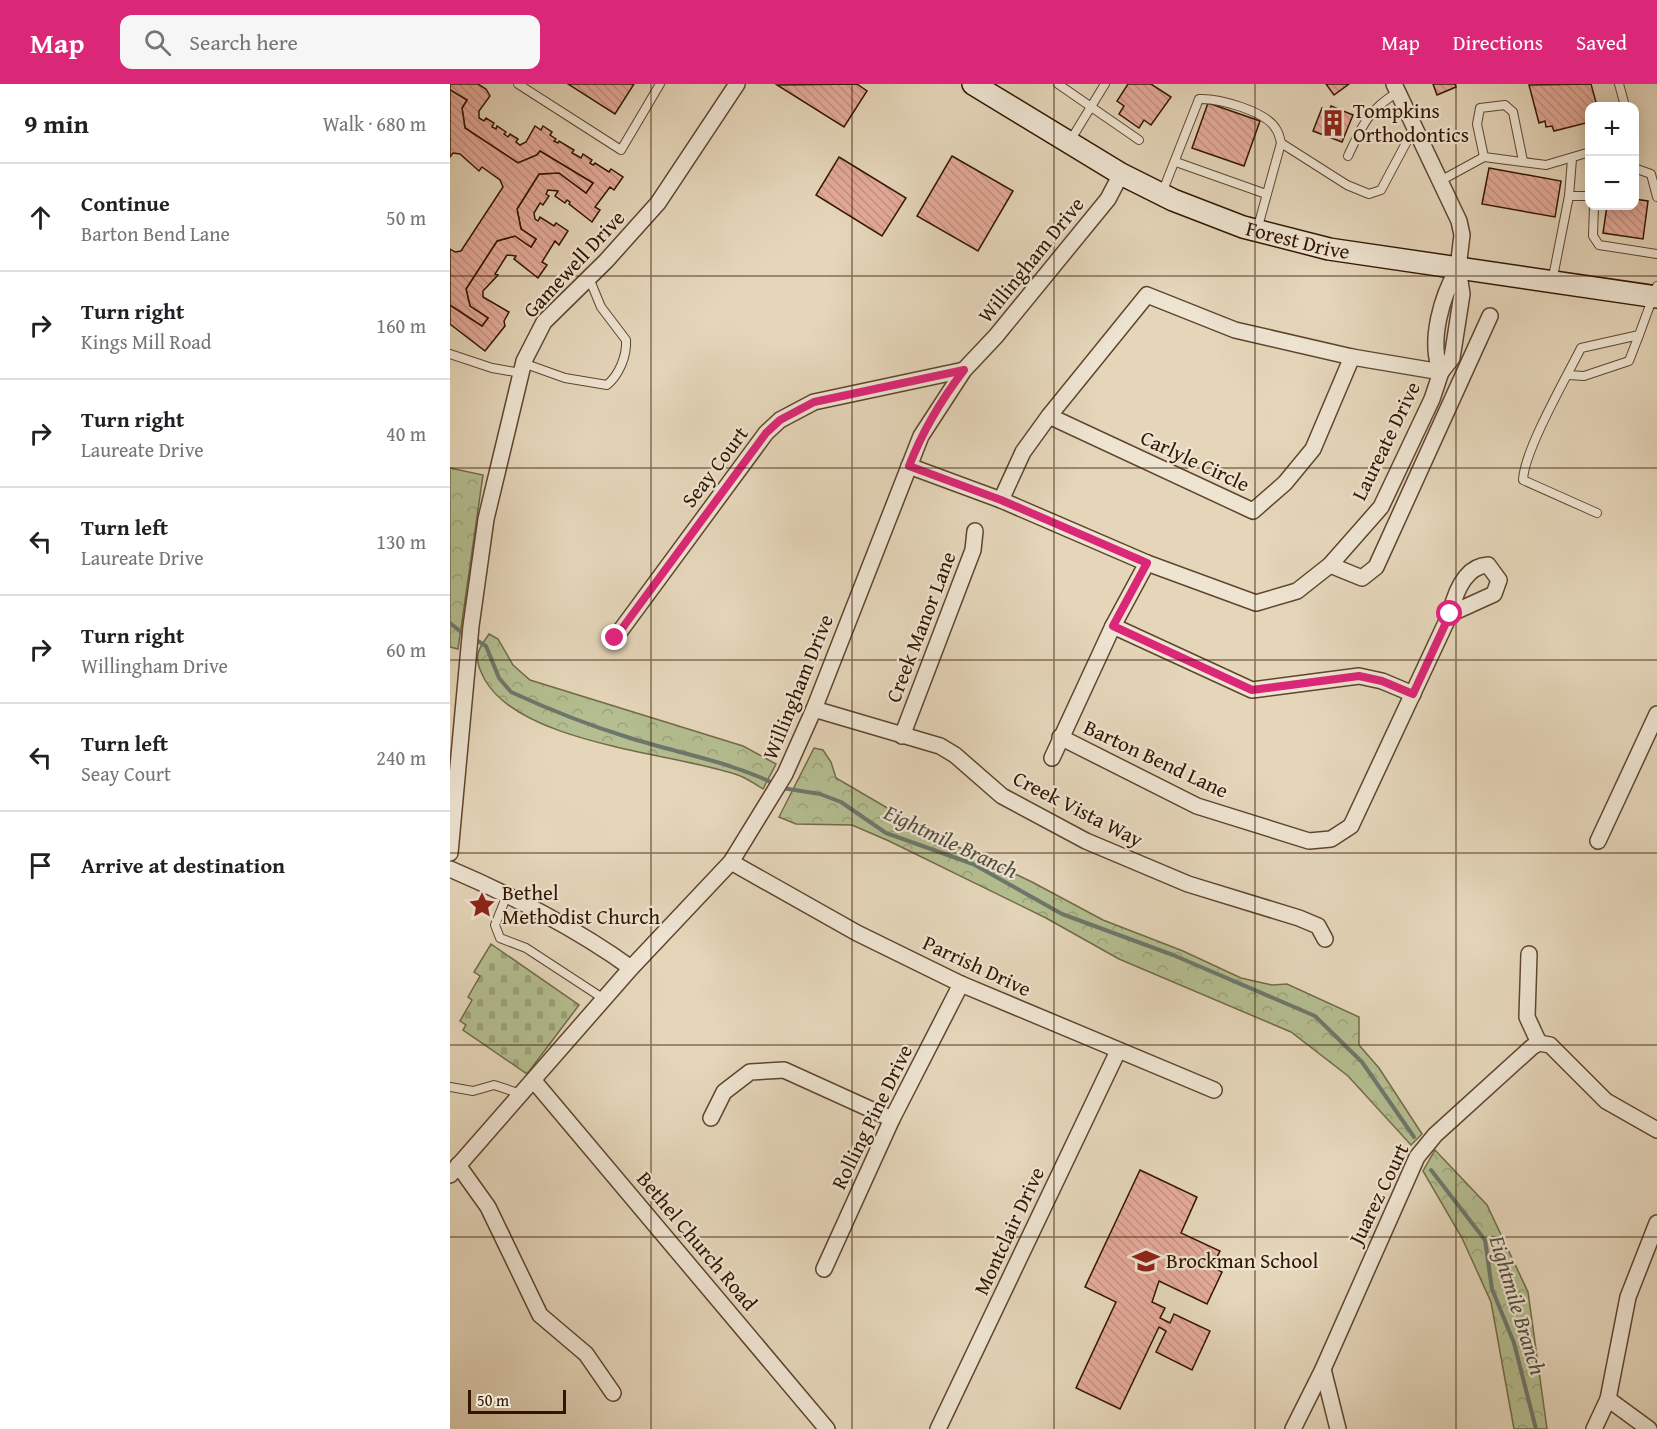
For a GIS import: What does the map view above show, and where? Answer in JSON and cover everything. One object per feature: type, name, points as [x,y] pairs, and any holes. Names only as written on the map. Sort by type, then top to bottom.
[{"type":"main road","name":"Forest Drive","points":[[973,84],[1121,174],[1161,194],[1257,231],[1329,249],[1551,283],[1656,293]]},
{"type":"street","name":"Gamewell Drive","points":[[450,853],[471,626],[486,519],[522,368],[544,322],[589,278],[658,203],[737,84]]},
{"type":"street","points":[[1396,88],[1461,228],[1458,268]]},
{"type":"street","name":"Willingham Drive","points":[[453,1170],[522,1095],[631,968],[731,862],[785,774],[814,709],[921,436],[936,408],[964,370],[996,336],[1108,199],[1121,174]]},
{"type":"street","name":"Laureate Drive","points":[[909,466],[1001,500],[1147,563],[1256,603],[1297,591],[1330,565],[1381,507],[1432,399],[1441,372],[1434,357],[1444,292],[1458,268]]},
{"type":"street","points":[[1001,500],[1023,452],[1049,416],[1147,295],[1235,330],[1352,357],[1441,372]]},
{"type":"street","points":[[1330,565],[1362,578],[1376,567],[1490,316]]},
{"type":"street","name":"Carlyle Circle","points":[[1049,416],[1253,511],[1285,483],[1313,449],[1352,357]]},
{"type":"street","name":"Seay Court","points":[[615,638],[766,433],[780,420],[814,402],[964,370]]},
{"type":"street","name":"Creek Manor Lane","points":[[902,736],[972,550],[975,531]]},
{"type":"street","points":[[1052,758],[1113,626],[1147,563]]},
{"type":"street","name":"Barton Bend Lane","points":[[1060,737],[1197,806],[1309,841],[1331,839],[1351,826],[1450,614]]},
{"type":"street","points":[[1113,626],[1252,690],[1359,676],[1382,681],[1413,694]]},
{"type":"street","name":"Creek Vista Way","points":[[814,709],[940,746],[955,754],[1002,796],[1086,840],[1188,884],[1299,918],[1318,926],[1325,939]]},
{"type":"street","points":[[1598,841],[1657,714]]},
{"type":"street","name":"Parrish Drive","points":[[731,862],[857,933],[961,984],[1118,1052],[1214,1090]]},
{"type":"street","points":[[450,869],[507,895],[613,955],[631,968]]},
{"type":"street","points":[[1529,954],[1527,1017],[1539,1043],[1550,1046],[1606,1101],[1657,1130]]},
{"type":"street","name":"Rolling Pine Drive","points":[[824,1269],[892,1119],[961,984]]},
{"type":"street","name":"Juarez Court","points":[[1293,1429],[1323,1369],[1380,1236],[1422,1150],[1435,1135],[1539,1043]]},
{"type":"street","name":"Montclair Drive","points":[[938,1429],[1118,1052]]},
{"type":"street","points":[[711,1118],[724,1092],[750,1072],[784,1071],[892,1119]]},
{"type":"street","name":"Bethel Church Road","points":[[534,1081],[827,1429]]},
{"type":"street","points":[[453,1170],[488,1207],[540,1315],[586,1354],[613,1393]]},
{"type":"street","points":[[1594,1429],[1608,1399],[1628,1297],[1657,1222]]},
{"type":"street","points":[[1323,1369],[1338,1429]]},
{"type":"street","points":[[1608,1399],[1649,1429]]},
{"type":"lane","points":[[518,84],[621,150],[660,84]]},
{"type":"lane","points":[[1058,84],[1082,98],[1089,108],[1139,140]]},
{"type":"lane","points":[[1069,143],[1105,84]]},
{"type":"lane","points":[[1619,84],[1624,102]]},
{"type":"lane","points":[[1348,156],[1366,117],[1396,88]]},
{"type":"lane","points":[[1161,194],[1176,162],[1198,99],[1214,98],[1266,119],[1276,129],[1281,143],[1257,231]]},
{"type":"lane","points":[[1484,157],[1476,115],[1479,108],[1505,105],[1513,112],[1523,161]]},
{"type":"lane","points":[[1281,143],[1347,185],[1369,194],[1381,190],[1415,127]]},
{"type":"lane","points":[[1440,181],[1484,157],[1546,165],[1585,154]]},
{"type":"lane","points":[[1551,283],[1569,196],[1572,159]]},
{"type":"lane","points":[[1176,162],[1266,194]]},
{"type":"lane","points":[[1639,170],[1651,174],[1657,197]]},
{"type":"lane","points":[[1569,196],[1585,196]]},
{"type":"lane","points":[[1594,210],[1593,236],[1599,245],[1657,254]]},
{"type":"lane","points":[[450,354],[492,368],[522,368],[590,384],[607,385],[613,380],[625,354],[626,340],[601,307],[589,278]]},
{"type":"lane","points":[[1568,375],[1584,376],[1629,361],[1656,293]]},
{"type":"lane","points":[[1597,513],[1523,480],[1523,471],[1540,430],[1581,348],[1639,335]]},
{"type":"lane","points":[[507,895],[495,925],[500,938],[526,948],[604,999]]},
{"type":"lane","points":[[450,1087],[473,1091],[495,1085],[522,1095]]},
{"type":"green space","points":[[450,468],[483,475],[458,649],[450,647]]},
{"type":"green space","points":[[489,634],[498,639],[513,665],[530,680],[743,746],[776,764],[763,789],[735,774],[599,743],[563,732],[530,718],[503,701],[482,674],[478,664],[478,654]]},
{"type":"green space","points":[[814,748],[823,750],[831,762],[836,778],[937,837],[1032,882],[1103,920],[1183,951],[1241,978],[1272,985],[1287,984],[1359,1017],[1359,1045],[1379,1068],[1422,1134],[1411,1145],[1348,1076],[1291,1032],[1119,959],[1046,918],[852,825],[796,824],[779,817]]},
{"type":"green space","points":[[491,944],[579,1005],[527,1074],[463,1030],[466,1025],[460,1021],[472,1000],[468,997],[480,976],[474,972]]},
{"type":"green space","points":[[1435,1150],[1487,1205],[1528,1292],[1547,1429],[1514,1429],[1491,1302],[1462,1238],[1423,1171]]},
{"type":"building","points":[[450,84],[478,84],[486,89],[490,96],[479,111],[479,118],[484,121],[486,118],[494,123],[492,127],[496,129],[497,126],[506,132],[504,134],[508,137],[510,134],[518,139],[516,142],[520,145],[526,142],[535,126],[541,130],[543,126],[552,132],[550,135],[556,139],[554,141],[558,143],[559,141],[574,150],[572,153],[581,158],[583,154],[592,160],[590,163],[593,165],[595,163],[609,172],[611,169],[623,177],[614,190],[610,187],[595,207],[600,210],[592,222],[569,204],[570,202],[567,200],[565,203],[555,196],[558,191],[548,190],[546,194],[549,196],[543,205],[540,203],[534,213],[535,219],[538,221],[540,217],[568,231],[559,245],[555,241],[542,262],[547,265],[538,278],[514,259],[516,256],[507,255],[495,274],[498,275],[483,291],[483,297],[509,312],[504,321],[505,326],[485,351],[450,324],[450,305],[482,326],[488,318],[470,306],[466,289],[497,241],[515,236],[531,247],[536,239],[521,229],[517,209],[539,174],[559,173],[586,193],[593,183],[540,151],[537,155],[518,163],[465,128],[462,108],[467,100],[450,90]]},
{"type":"building","points":[[568,84],[634,84],[615,114]]},
{"type":"building","points":[[857,84],[867,91],[844,127],[777,85]]},
{"type":"building","points":[[1128,84],[1151,84],[1171,97],[1151,125],[1144,120],[1139,128],[1119,114],[1124,106],[1117,101]]},
{"type":"building","points":[[1326,84],[1349,84],[1334,95]]},
{"type":"building","points":[[1433,84],[1455,84],[1456,87],[1437,95]]},
{"type":"building","points":[[1591,84],[1596,102],[1585,102],[1585,123],[1554,131],[1552,126],[1546,127],[1545,121],[1539,123],[1529,85]]},
{"type":"building","points":[[450,90],[467,100],[462,108],[465,128],[518,163],[537,155],[540,151],[593,183],[586,193],[559,173],[539,174],[517,209],[521,229],[536,239],[531,247],[515,236],[497,241],[466,289],[470,306],[488,318],[482,326],[450,305],[450,249],[455,252],[461,251],[503,187],[500,180],[482,167],[479,171],[460,154],[453,153],[450,157]]},
{"type":"building","points":[[1208,103],[1260,121],[1244,166],[1192,148]]},
{"type":"building","name":"Tompkins Orthodontics","points":[[1331,106],[1353,115],[1342,142],[1313,131],[1322,108],[1329,111]]},
{"type":"building","points":[[952,156],[1013,191],[978,251],[917,216]]},
{"type":"building","points":[[839,157],[906,198],[882,236],[816,195]]},
{"type":"building","points":[[1489,168],[1561,181],[1555,217],[1482,204]]},
{"type":"building","points":[[1639,200],[1648,201],[1643,239],[1603,233],[1606,210],[1639,210]]},
{"type":"building","points":[[1140,1170],[1197,1197],[1181,1233],[1220,1251],[1212,1267],[1222,1272],[1207,1304],[1159,1281],[1152,1302],[1165,1308],[1160,1318],[1170,1323],[1174,1314],[1210,1331],[1192,1370],[1156,1352],[1166,1331],[1159,1327],[1120,1409],[1076,1388],[1116,1302],[1085,1287]]},
{"type":"waterway","name":"Eightmile Branch","points":[[450,623],[466,636]]},
{"type":"waterway","name":"Eightmile Branch","points":[[473,638],[486,646],[499,678],[511,692],[598,727],[646,743],[721,763],[775,784]]},
{"type":"waterway","name":"Eightmile Branch","points":[[782,788],[820,794],[841,802],[886,833],[973,864],[1062,914],[1173,955],[1315,1016],[1362,1062],[1414,1137]]},
{"type":"waterway","name":"Eightmile Branch","points":[[1431,1170],[1485,1240],[1492,1289],[1514,1343],[1536,1429]]},
{"type":"place","name":"Tompkins Orthodontics","points":[[1333,123]]},
{"type":"place","name":"Bethel Methodist Church","points":[[482,905]]},
{"type":"place","name":"Brockman School","points":[[1146,1261]]},
{"type":"route","points":[[615,638],[766,433],[780,420],[814,402],[964,370],[936,408],[909,466],[1001,500],[1147,563],[1113,626],[1252,690],[1359,676],[1382,681],[1413,694],[1450,614]]}]
